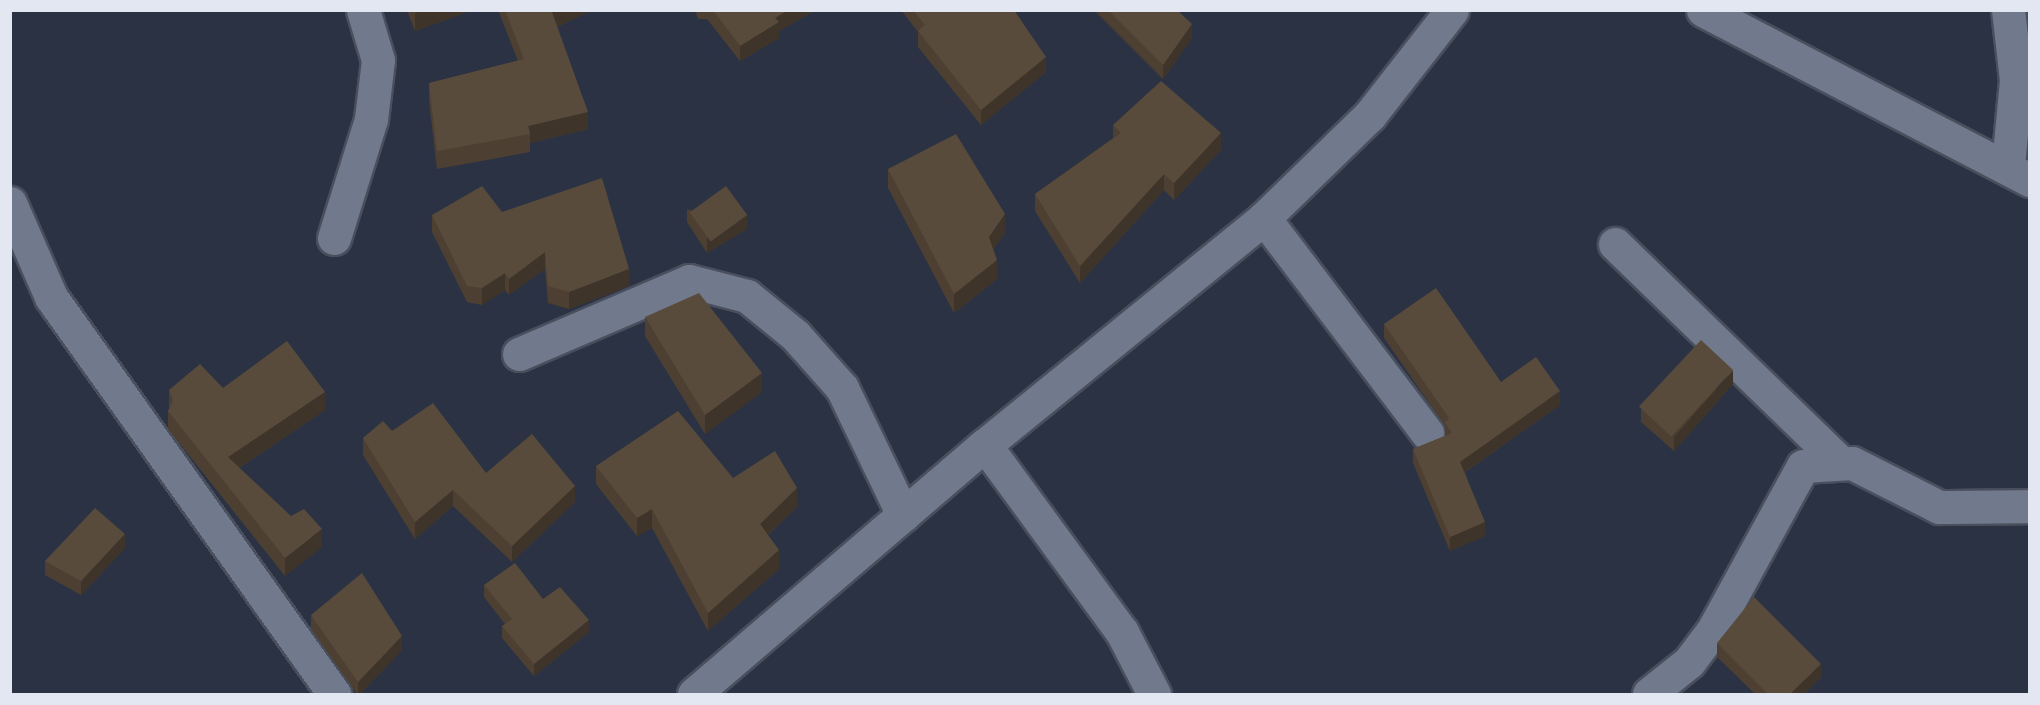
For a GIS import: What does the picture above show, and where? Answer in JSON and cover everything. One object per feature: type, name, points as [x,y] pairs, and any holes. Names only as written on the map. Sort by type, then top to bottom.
[{"type":"street","points":[[334,238],[371,119],[378,60],[363,10]]},
{"type":"street","points":[[694,694],[985,445],[1264,218],[1370,115],[1452,10]]},
{"type":"street","points":[[1703,10],[2019,173],[2016,80],[2008,10]]},
{"type":"street","points":[[10,203],[51,297],[334,694]]},
{"type":"street","points":[[1264,218],[1427,433]]},
{"type":"street","points":[[1615,244],[1840,462],[1940,507],[2030,506]]},
{"type":"street","points":[[519,354],[688,280],[747,296],[795,335],[842,388],[903,515]]},
{"type":"street","points":[[985,445],[1122,632],[1154,694]]},
{"type":"street","points":[[1649,694],[1689,662],[1712,632],[1803,466],[1840,462]]},
{"type":"building","points":[[505,10],[554,10],[552,12],[588,112],[528,126],[530,134],[437,151],[429,83],[524,59]]},
{"type":"building","points":[[713,10],[788,10],[775,18],[779,22],[740,46]]},
{"type":"building","points":[[913,10],[1014,10],[1046,57],[981,110],[918,31],[925,25]]},
{"type":"building","points":[[1108,10],[1177,10],[1192,24],[1163,65]]},
{"type":"building","points":[[1161,81],[1221,133],[1174,183],[1164,174],[1080,266],[1035,194],[1121,133],[1113,125]]},
{"type":"building","points":[[956,134],[1005,214],[989,237],[997,260],[954,294],[888,169]]},
{"type":"building","points":[[602,178],[629,269],[569,292],[548,286],[545,252],[509,279],[505,273],[482,288],[467,286],[432,215],[482,186],[502,212]]},
{"type":"building","points":[[726,186],[747,215],[711,242],[690,212]]},
{"type":"building","points":[[1436,288],[1501,382],[1536,357],[1560,391],[1460,462],[1485,522],[1450,537],[1413,449],[1452,433],[1445,423],[1449,418],[1384,324]]},
{"type":"building","points":[[699,293],[762,373],[705,415],[645,317]]},
{"type":"building","points":[[1701,340],[1733,370],[1671,437],[1639,407]]},
{"type":"building","points":[[287,341],[325,392],[228,457],[291,516],[304,509],[322,529],[285,558],[168,411],[173,401],[169,390],[200,364],[223,388]]},
{"type":"building","points":[[433,403],[486,473],[532,434],[575,486],[512,546],[453,490],[415,522],[363,438],[383,421],[392,431]]},
{"type":"building","points":[[678,411],[733,478],[775,451],[797,488],[760,524],[779,550],[708,613],[652,509],[637,518],[596,466]]},
{"type":"building","points":[[95,508],[125,534],[81,581],[45,561]]},
{"type":"building","points":[[515,563],[543,599],[560,587],[589,620],[534,664],[502,626],[512,619],[484,585]]},
{"type":"building","points":[[362,573],[402,636],[358,682],[311,615]]},
{"type":"building","points":[[1754,597],[1821,664],[1790,694],[1768,694],[1717,643]]}]
